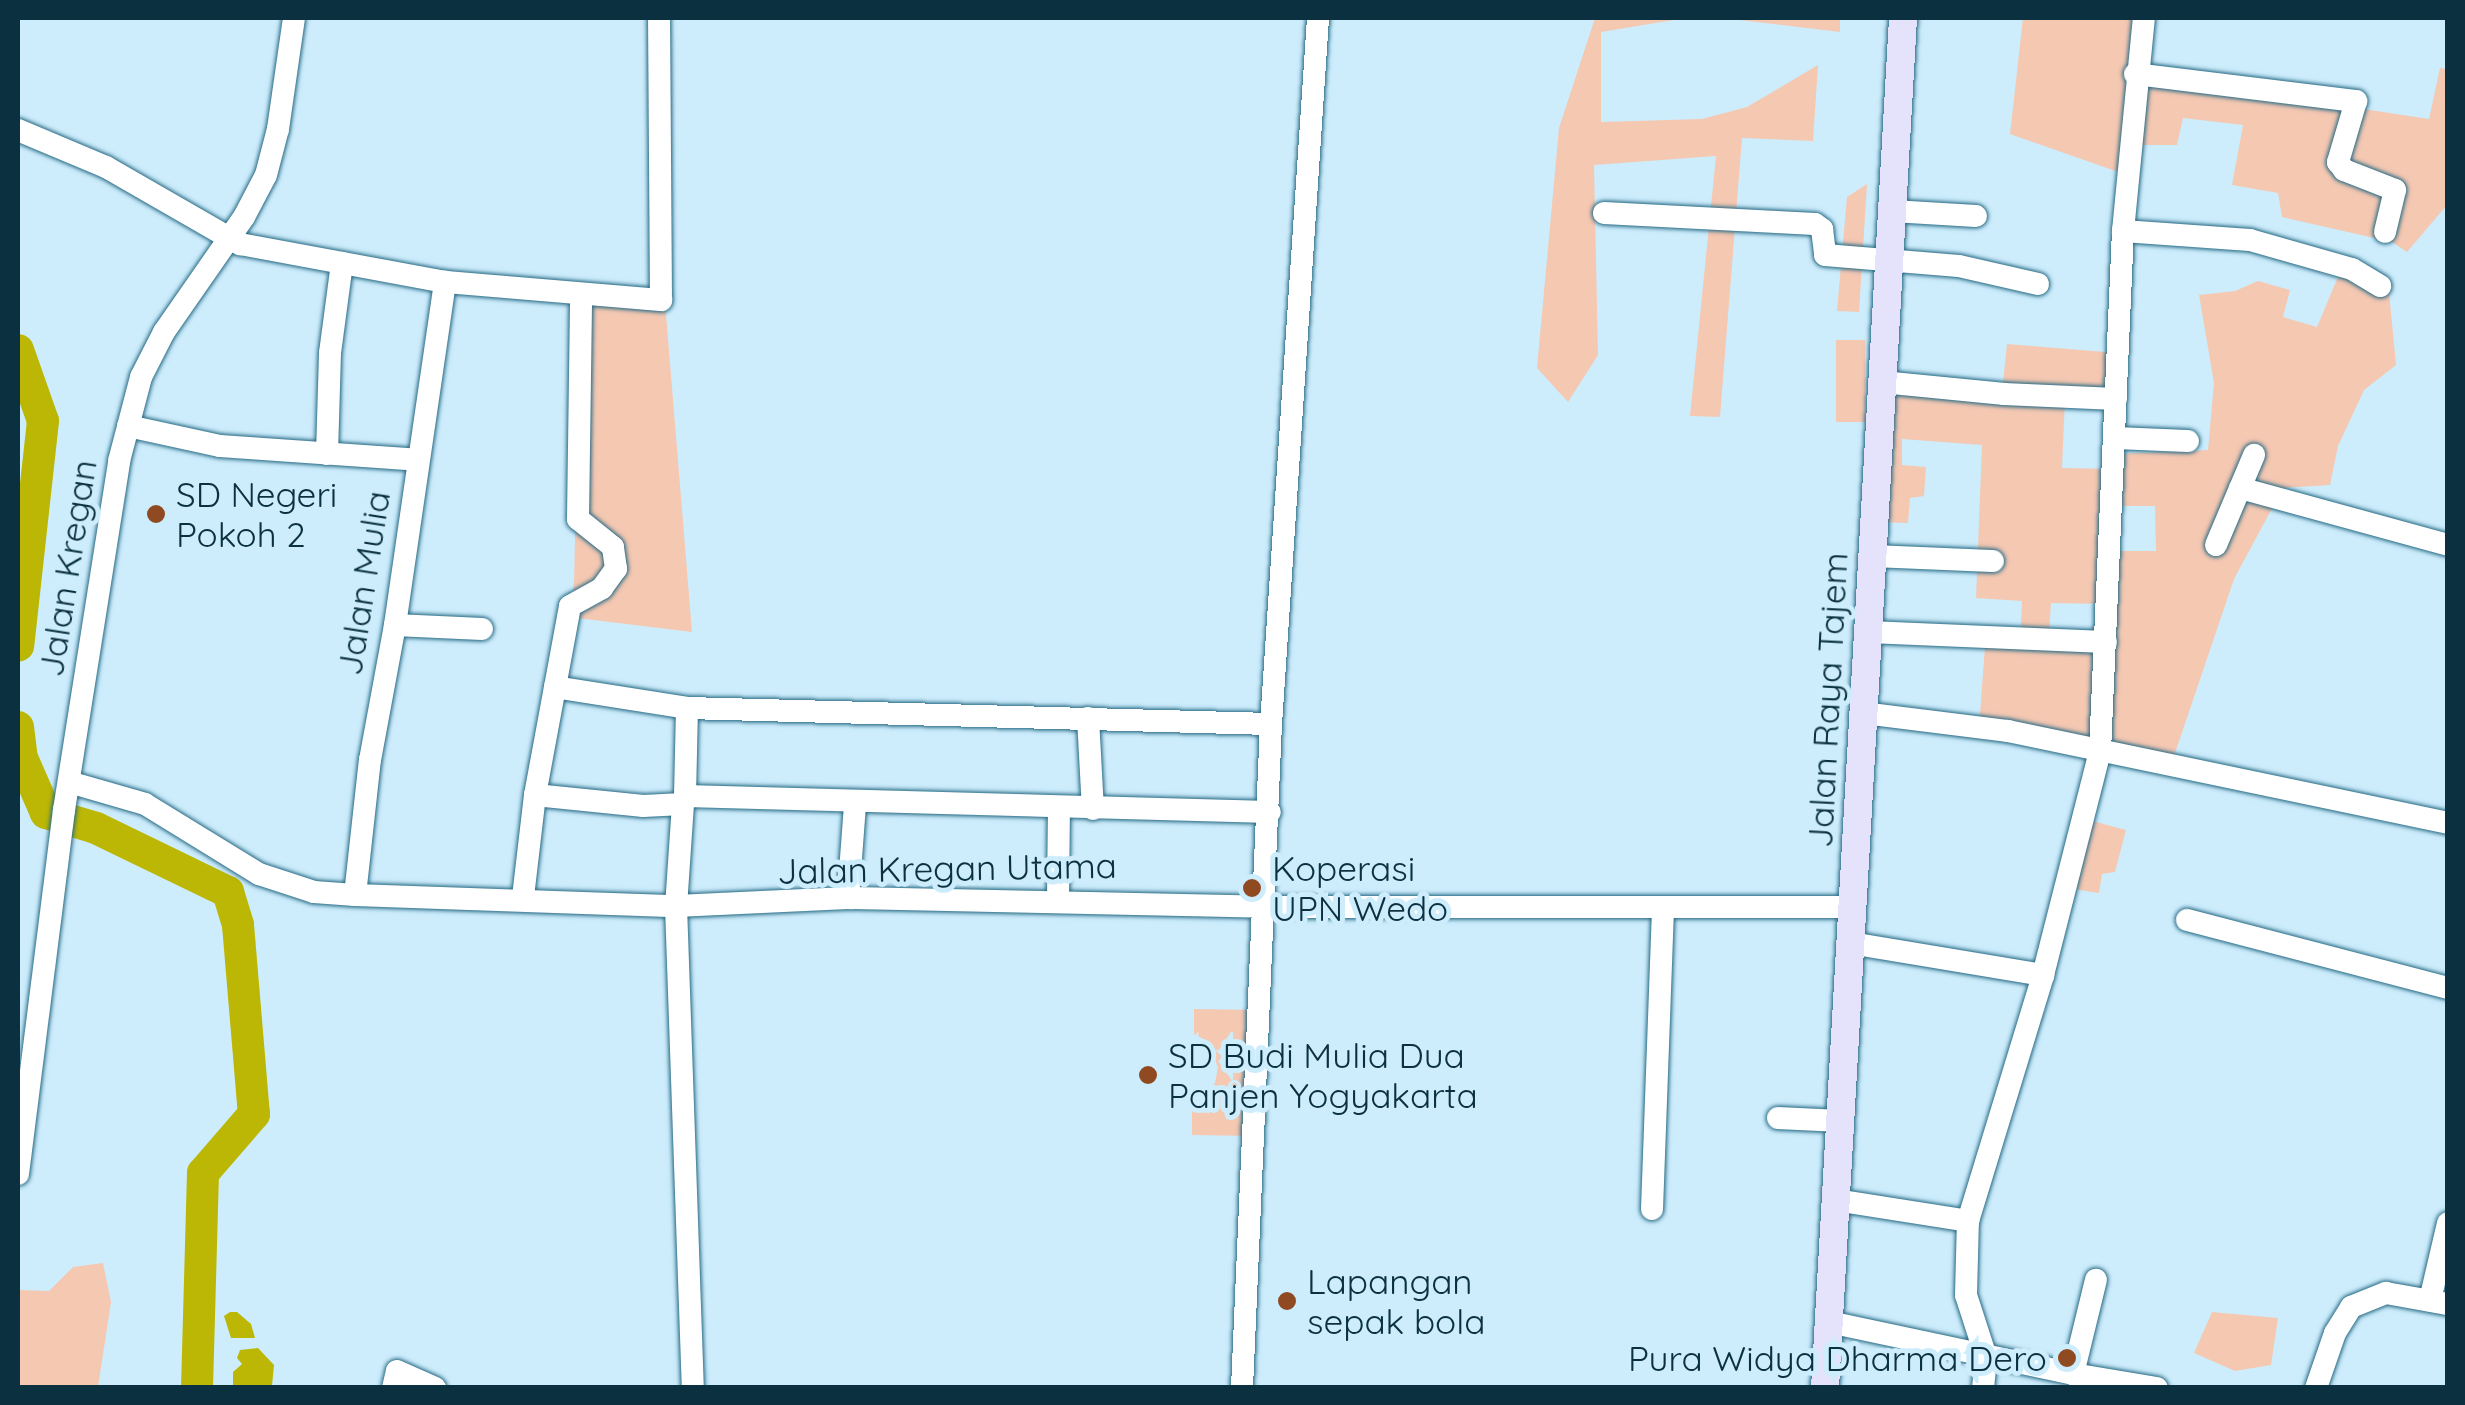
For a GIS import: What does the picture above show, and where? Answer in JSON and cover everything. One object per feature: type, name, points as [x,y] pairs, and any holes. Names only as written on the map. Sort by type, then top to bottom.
[{"type":"main road","name":"Jalan Raya Tajem","points":[[1825,1388],[1903,18]]},
{"type":"street","name":"Jalan Kregan","points":[[18,1174],[26,1069],[110,505],[128,426],[141,376],[164,332],[266,176],[278,128],[294,18]]},
{"type":"street","points":[[24,132],[106,167],[240,244],[445,282],[581,297],[663,299],[659,18]]},
{"type":"street","points":[[1242,1388],[1247,1196],[1272,724],[1318,18]]},
{"type":"street","points":[[1983,1388],[1986,1357],[1966,1296],[1968,1221],[2043,975],[2100,751],[2123,232],[2135,74],[2144,18]]},
{"type":"street","points":[[2135,74],[2356,102],[2338,162],[2344,170],[2395,190],[2385,232]]},
{"type":"street","points":[[1892,211],[1976,216]]},
{"type":"street","points":[[1604,213],[1816,224],[1822,229],[1823,255],[1959,266],[2038,284]]},
{"type":"street","points":[[2123,232],[2208,235],[2266,244],[2352,269],[2380,286]]},
{"type":"street","points":[[326,454],[330,353],[342,263]]},
{"type":"street","name":"Jalan Mulia","points":[[355,895],[370,760],[395,625],[445,282]]},
{"type":"street","points":[[523,898],[535,796],[570,606],[602,588],[616,569],[613,547],[578,519],[581,297]]},
{"type":"street","points":[[1882,382],[2004,394],[2116,399]]},
{"type":"street","points":[[128,426],[220,446],[418,460]]},
{"type":"street","points":[[2116,438],[2188,441]]},
{"type":"street","points":[[2216,546],[2254,455]]},
{"type":"street","points":[[2240,488],[2448,545]]},
{"type":"street","points":[[1872,556],[1993,561]]},
{"type":"street","points":[[395,625],[482,629]]},
{"type":"street","points":[[1868,632],[2106,642]]},
{"type":"street","points":[[555,686],[687,708],[1272,724]]},
{"type":"street","points":[[687,708],[685,796],[855,804],[1270,812]]},
{"type":"street","points":[[1864,713],[2008,732],[2448,823]]},
{"type":"street","points":[[1088,718],[1093,808]]},
{"type":"street","name":"Jalan Kregan Utama","points":[[70,782],[145,804],[258,874],[314,892],[355,895],[676,906],[848,898],[1058,899],[1265,907],[1852,908]]},
{"type":"street","points":[[535,796],[643,806],[683,804],[676,906],[693,1388]]},
{"type":"street","points":[[848,898],[855,804]]},
{"type":"street","points":[[1058,899],[1059,807]]},
{"type":"street","points":[[1652,1209],[1662,907]]},
{"type":"street","points":[[2187,920],[2448,988]]},
{"type":"street","points":[[1850,943],[2043,975]]},
{"type":"street","points":[[1778,1118],[1840,1121]]},
{"type":"street","points":[[1836,1200],[1968,1221]]},
{"type":"street","points":[[2316,1388],[2335,1333],[2350,1307],[2386,1294],[2438,1302],[2448,1223]]},
{"type":"street","points":[[2073,1374],[2096,1280]]},
{"type":"street","points":[[1829,1322],[1986,1357],[2156,1388]]},
{"type":"street","points":[[393,1388],[397,1371],[434,1388]]},
{"type":"shaded area","points":[[1595,18],[1686,18],[1601,32],[1601,122],[1702,119],[1747,107],[1818,65],[1813,141],[1742,138],[1720,417],[1690,416],[1716,156],[1594,165],[1598,355],[1568,402],[1537,368],[1559,128]]},
{"type":"shaded area","points":[[1707,18],[1840,18],[1840,32],[1731,19]]},
{"type":"shaded area","points":[[2023,18],[2147,18],[2140,75],[2429,119],[2440,68],[2447,69],[2447,205],[2407,252],[2392,242],[2282,217],[2278,193],[2232,185],[2243,125],[2183,118],[2177,145],[2131,145],[2127,175],[2010,134]]},
{"type":"shaded area","points":[[1867,184],[1859,312],[1837,311],[1847,197]]},
{"type":"shaded area","points":[[2340,272],[2389,292],[2396,365],[2364,390],[2338,446],[2330,485],[2283,488],[2234,579],[2171,765],[1979,728],[1985,646],[2020,647],[2022,601],[1976,598],[1982,445],[1902,439],[1902,465],[1926,467],[1924,496],[1910,498],[1908,523],[1870,522],[1879,385],[2002,392],[2007,344],[2117,353],[2116,400],[2065,399],[2062,468],[2113,469],[2114,454],[2208,450],[2214,383],[2199,295],[2235,291],[2258,281],[2290,290],[2283,317],[2317,327]],"holes":[[[2113,506],[2155,506],[2156,551],[2111,551]],[[2051,603],[2108,604],[2107,651],[2048,649]]]},
{"type":"shaded area","points":[[580,300],[665,302],[692,632],[569,617],[574,585]]},
{"type":"shaded area","points":[[1836,340],[1865,340],[1865,422],[1836,422]]},
{"type":"shaded area","points":[[2085,819],[2126,830],[2115,872],[2102,874],[2099,893],[2067,888]]},
{"type":"shaded area","points":[[1194,1009],[1261,1010],[1252,1136],[1192,1135],[1192,1111],[1215,1083],[1218,1067],[1207,1041],[1194,1034]]},
{"type":"shaded area","points":[[103,1263],[111,1302],[98,1387],[18,1387],[18,1290],[49,1291],[73,1267]]},
{"type":"shaded area","points":[[237,1312],[251,1324],[255,1338],[231,1338],[224,1316]]},
{"type":"shaded area","points":[[2212,1312],[2278,1318],[2271,1365],[2235,1371],[2194,1353]]},
{"type":"shaded area","points":[[258,1348],[274,1365],[272,1386],[233,1385],[233,1372],[242,1364],[237,1358],[240,1350]]},
{"type":"waterway","points":[[18,350],[43,421],[18,646]]},
{"type":"waterway","points":[[18,727],[22,758],[46,813],[96,828],[228,892],[238,925],[254,1114],[203,1173],[197,1388]]},
{"type":"place","name":"SD Negeri Pokoh 2","points":[[156,514]]},
{"type":"place","name":"Koperasi UPN Wedo","points":[[1252,888]]},
{"type":"place","name":"SD Budi Mulia Dua Panjen Yogyakarta","points":[[1148,1075]]},
{"type":"place","name":"Lapangan sepak bola","points":[[1287,1301]]},
{"type":"place","name":"Pura Widya Dharma Dero","points":[[2067,1358]]}]
